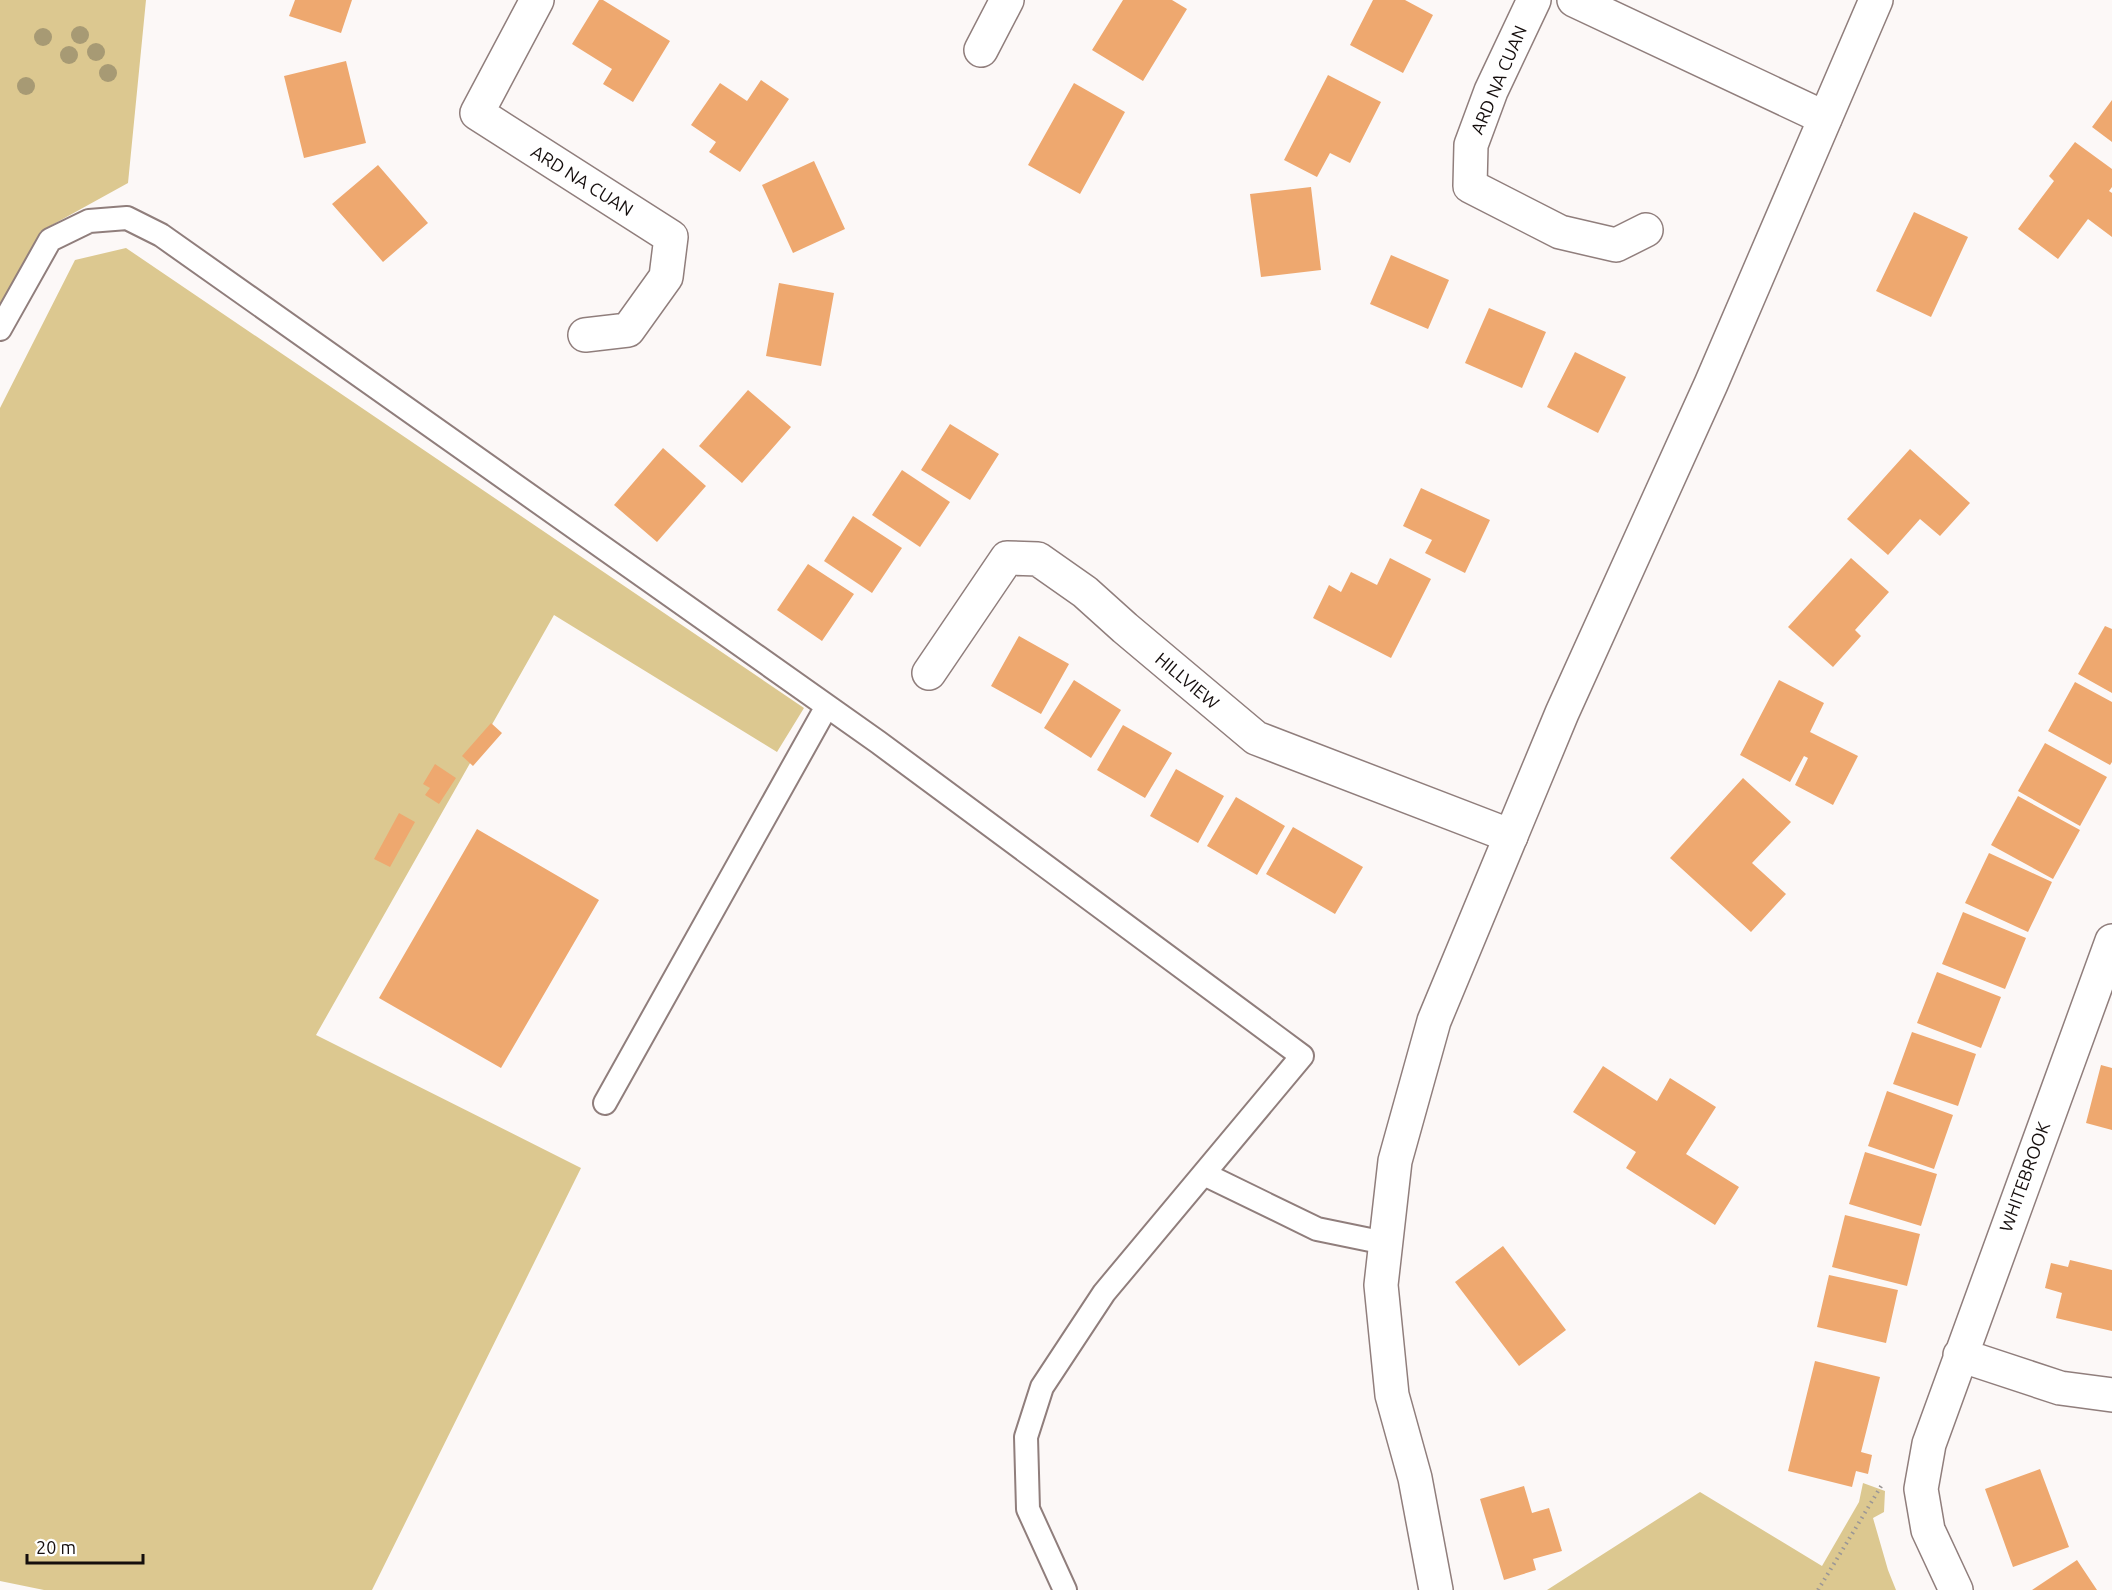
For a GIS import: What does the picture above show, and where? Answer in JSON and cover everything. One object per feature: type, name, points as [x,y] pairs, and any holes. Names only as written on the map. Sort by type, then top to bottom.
[{"type":"street","name":"ARD NA CUAN","points":[[537,0],[477,113],[671,237],[666,277],[628,330],[585,335]]},
{"type":"street","points":[[981,50],[1007,0]]},
{"type":"street","name":"ARD NA CUAN","points":[[1534,0],[1491,91],[1471,145],[1470,186],[1560,232],[1616,245],[1646,230]]},
{"type":"street","points":[[1574,0],[1824,118]]},
{"type":"street","points":[[1436,1590],[1415,1478],[1392,1395],[1381,1285],[1395,1161],[1434,1022],[1562,712],[1711,384],[1876,0]]},
{"type":"street","name":"HILLVIEW","points":[[929,673],[1007,558],[1038,559],[1085,592],[1256,738],[1511,836]]},
{"type":"street","name":"WHITEBROOK","points":[[1956,1590],[1928,1530],[1921,1489],[1929,1444],[1960,1355],[2101,1003],[2112,941]]},
{"type":"street","points":[[1960,1355],[2060,1388],[2112,1395]]},
{"type":"lane","points":[[0,329],[50,240],[89,221],[127,218],[171,242],[827,706],[1302,1056],[1104,1293],[1041,1387],[1026,1437],[1028,1509],[1065,1590]]},
{"type":"lane","points":[[605,1103],[827,706]]},
{"type":"lane","points":[[1204,1174],[1317,1228],[1385,1243]]},
{"type":"path","points":[[1818,1590],[1887,1478],[1921,1489]]},
{"type":"shaded area","points":[[0,0],[146,0],[128,183],[41,231],[0,305]]},
{"type":"shaded area","points":[[126,248],[804,708],[777,752],[554,615],[316,1035],[581,1168],[372,1590],[44,1590],[0,1581],[0,408],[75,260]]},
{"type":"shaded area","points":[[1863,1483],[1885,1491],[1884,1512],[1873,1518],[1896,1590],[1547,1590],[1700,1492],[1822,1566],[1859,1502]]},
{"type":"building","points":[[295,0],[352,0],[341,33],[289,16]]},
{"type":"building","points":[[599,0],[603,0],[670,41],[633,102],[603,84],[612,69],[572,44]]},
{"type":"building","points":[[1123,0],[1172,0],[1187,9],[1143,81],[1092,50]]},
{"type":"building","points":[[1373,0],[1405,0],[1433,15],[1403,73],[1350,45]]},
{"type":"building","points":[[346,61],[366,143],[304,158],[284,76]]},
{"type":"building","points":[[1328,75],[1381,102],[1350,163],[1330,153],[1317,177],[1284,160]]},
{"type":"building","points":[[761,80],[789,99],[740,172],[709,152],[716,142],[691,125],[720,83],[747,101]]},
{"type":"building","points":[[1074,83],[1125,112],[1080,194],[1028,165]]},
{"type":"building","points":[[2112,100],[2112,142],[2092,127]]},
{"type":"building","points":[[2075,142],[2112,169],[2112,187],[2109,191],[2112,193],[2112,237],[2088,219],[2058,259],[2018,229],[2054,181],[2049,176]]},
{"type":"building","points":[[814,161],[845,229],[793,253],[762,185]]},
{"type":"building","points":[[378,165],[428,223],[383,262],[332,204]]},
{"type":"building","points":[[1311,187],[1321,270],[1261,277],[1250,194]]},
{"type":"building","points":[[1914,212],[1968,237],[1931,317],[1876,291]]},
{"type":"building","points":[[1391,255],[1449,280],[1428,329],[1370,304]]},
{"type":"building","points":[[779,283],[834,293],[821,366],[766,356]]},
{"type":"building","points":[[1489,308],[1546,332],[1522,388],[1465,363]]},
{"type":"building","points":[[1575,352],[1626,377],[1598,433],[1547,407]]},
{"type":"building","points":[[748,390],[791,427],[742,483],[699,446]]},
{"type":"building","points":[[950,424],[999,454],[970,500],[921,470]]},
{"type":"building","points":[[663,448],[706,486],[657,542],[614,505]]},
{"type":"building","points":[[1910,449],[1970,503],[1940,536],[1920,519],[1888,555],[1847,519]]},
{"type":"building","points":[[902,470],[950,502],[920,547],[872,515]]},
{"type":"building","points":[[1421,488],[1490,520],[1465,573],[1425,553],[1432,540],[1403,526]]},
{"type":"building","points":[[853,516],[902,548],[872,593],[824,561]]},
{"type":"building","points":[[1390,558],[1431,579],[1391,658],[1313,618],[1329,585],[1341,592],[1351,572],[1377,585]]},
{"type":"building","points":[[1851,558],[1889,592],[1855,630],[1861,636],[1833,667],[1788,627]]},
{"type":"building","points":[[808,564],[854,594],[822,641],[777,610]]},
{"type":"building","points":[[2105,626],[2112,629],[2112,693],[2078,674]]},
{"type":"building","points":[[1019,636],[1069,664],[1041,714],[991,686]]},
{"type":"building","points":[[1074,680],[1121,710],[1091,758],[1044,728]]},
{"type":"building","points":[[1779,680],[1824,703],[1810,732],[1858,756],[1833,805],[1795,785],[1808,758],[1804,756],[1790,782],[1740,755]]},
{"type":"building","points":[[2075,682],[2112,702],[2112,762],[2110,765],[2048,731]]},
{"type":"building","points":[[491,723],[502,733],[473,766],[462,756]]},
{"type":"building","points":[[1123,725],[1172,753],[1145,798],[1097,770]]},
{"type":"building","points":[[2045,743],[2107,777],[2080,826],[2018,791]]},
{"type":"building","points":[[435,764],[456,778],[439,804],[425,795],[430,788],[423,784]]},
{"type":"building","points":[[1176,769],[1224,796],[1198,843],[1150,816]]},
{"type":"building","points":[[1743,778],[1791,822],[1752,863],[1786,894],[1751,932],[1670,858]]},
{"type":"building","points":[[2018,796],[2080,830],[2053,879],[1991,845]]},
{"type":"building","points":[[1236,797],[1285,826],[1257,875],[1207,846]]},
{"type":"building","points":[[399,813],[415,822],[390,867],[374,859]]},
{"type":"building","points":[[1293,827],[1363,867],[1335,914],[1266,874]]},
{"type":"building","points":[[477,829],[599,900],[501,1068],[379,998]]},
{"type":"building","points":[[1989,853],[2052,882],[2028,932],[1965,903]]},
{"type":"building","points":[[1963,912],[2026,938],[2005,989],[1942,964]]},
{"type":"building","points":[[1937,972],[2001,997],[1981,1048],[1917,1023]]},
{"type":"building","points":[[1912,1032],[1976,1054],[1958,1106],[1893,1084]]},
{"type":"building","points":[[2101,1065],[2112,1068],[2112,1130],[2086,1123]]},
{"type":"building","points":[[1603,1066],[1657,1101],[1670,1078],[1716,1107],[1686,1154],[1739,1187],[1715,1225],[1626,1168],[1636,1152],[1573,1112]]},
{"type":"building","points":[[1887,1091],[1953,1115],[1934,1169],[1868,1146]]},
{"type":"building","points":[[1865,1152],[1937,1174],[1921,1226],[1849,1204]]},
{"type":"building","points":[[1845,1215],[1920,1234],[1907,1286],[1832,1267]]},
{"type":"building","points":[[1503,1246],[1566,1330],[1519,1366],[1455,1282]]},
{"type":"building","points":[[2070,1260],[2112,1270],[2112,1331],[2056,1318],[2062,1293],[2045,1288],[2051,1263],[2068,1267]]},
{"type":"building","points":[[1829,1275],[1898,1290],[1886,1343],[1817,1327]]},
{"type":"building","points":[[1815,1361],[1880,1377],[1861,1452],[1872,1455],[1868,1474],[1856,1471],[1852,1487],[1788,1471]]},
{"type":"building","points":[[2040,1469],[2069,1547],[2013,1567],[1985,1489]]},
{"type":"building","points":[[1524,1486],[1532,1513],[1549,1508],[1562,1551],[1533,1559],[1536,1570],[1504,1580],[1480,1499]]},
{"type":"building","points":[[2077,1560],[2097,1590],[2032,1590]]}]
